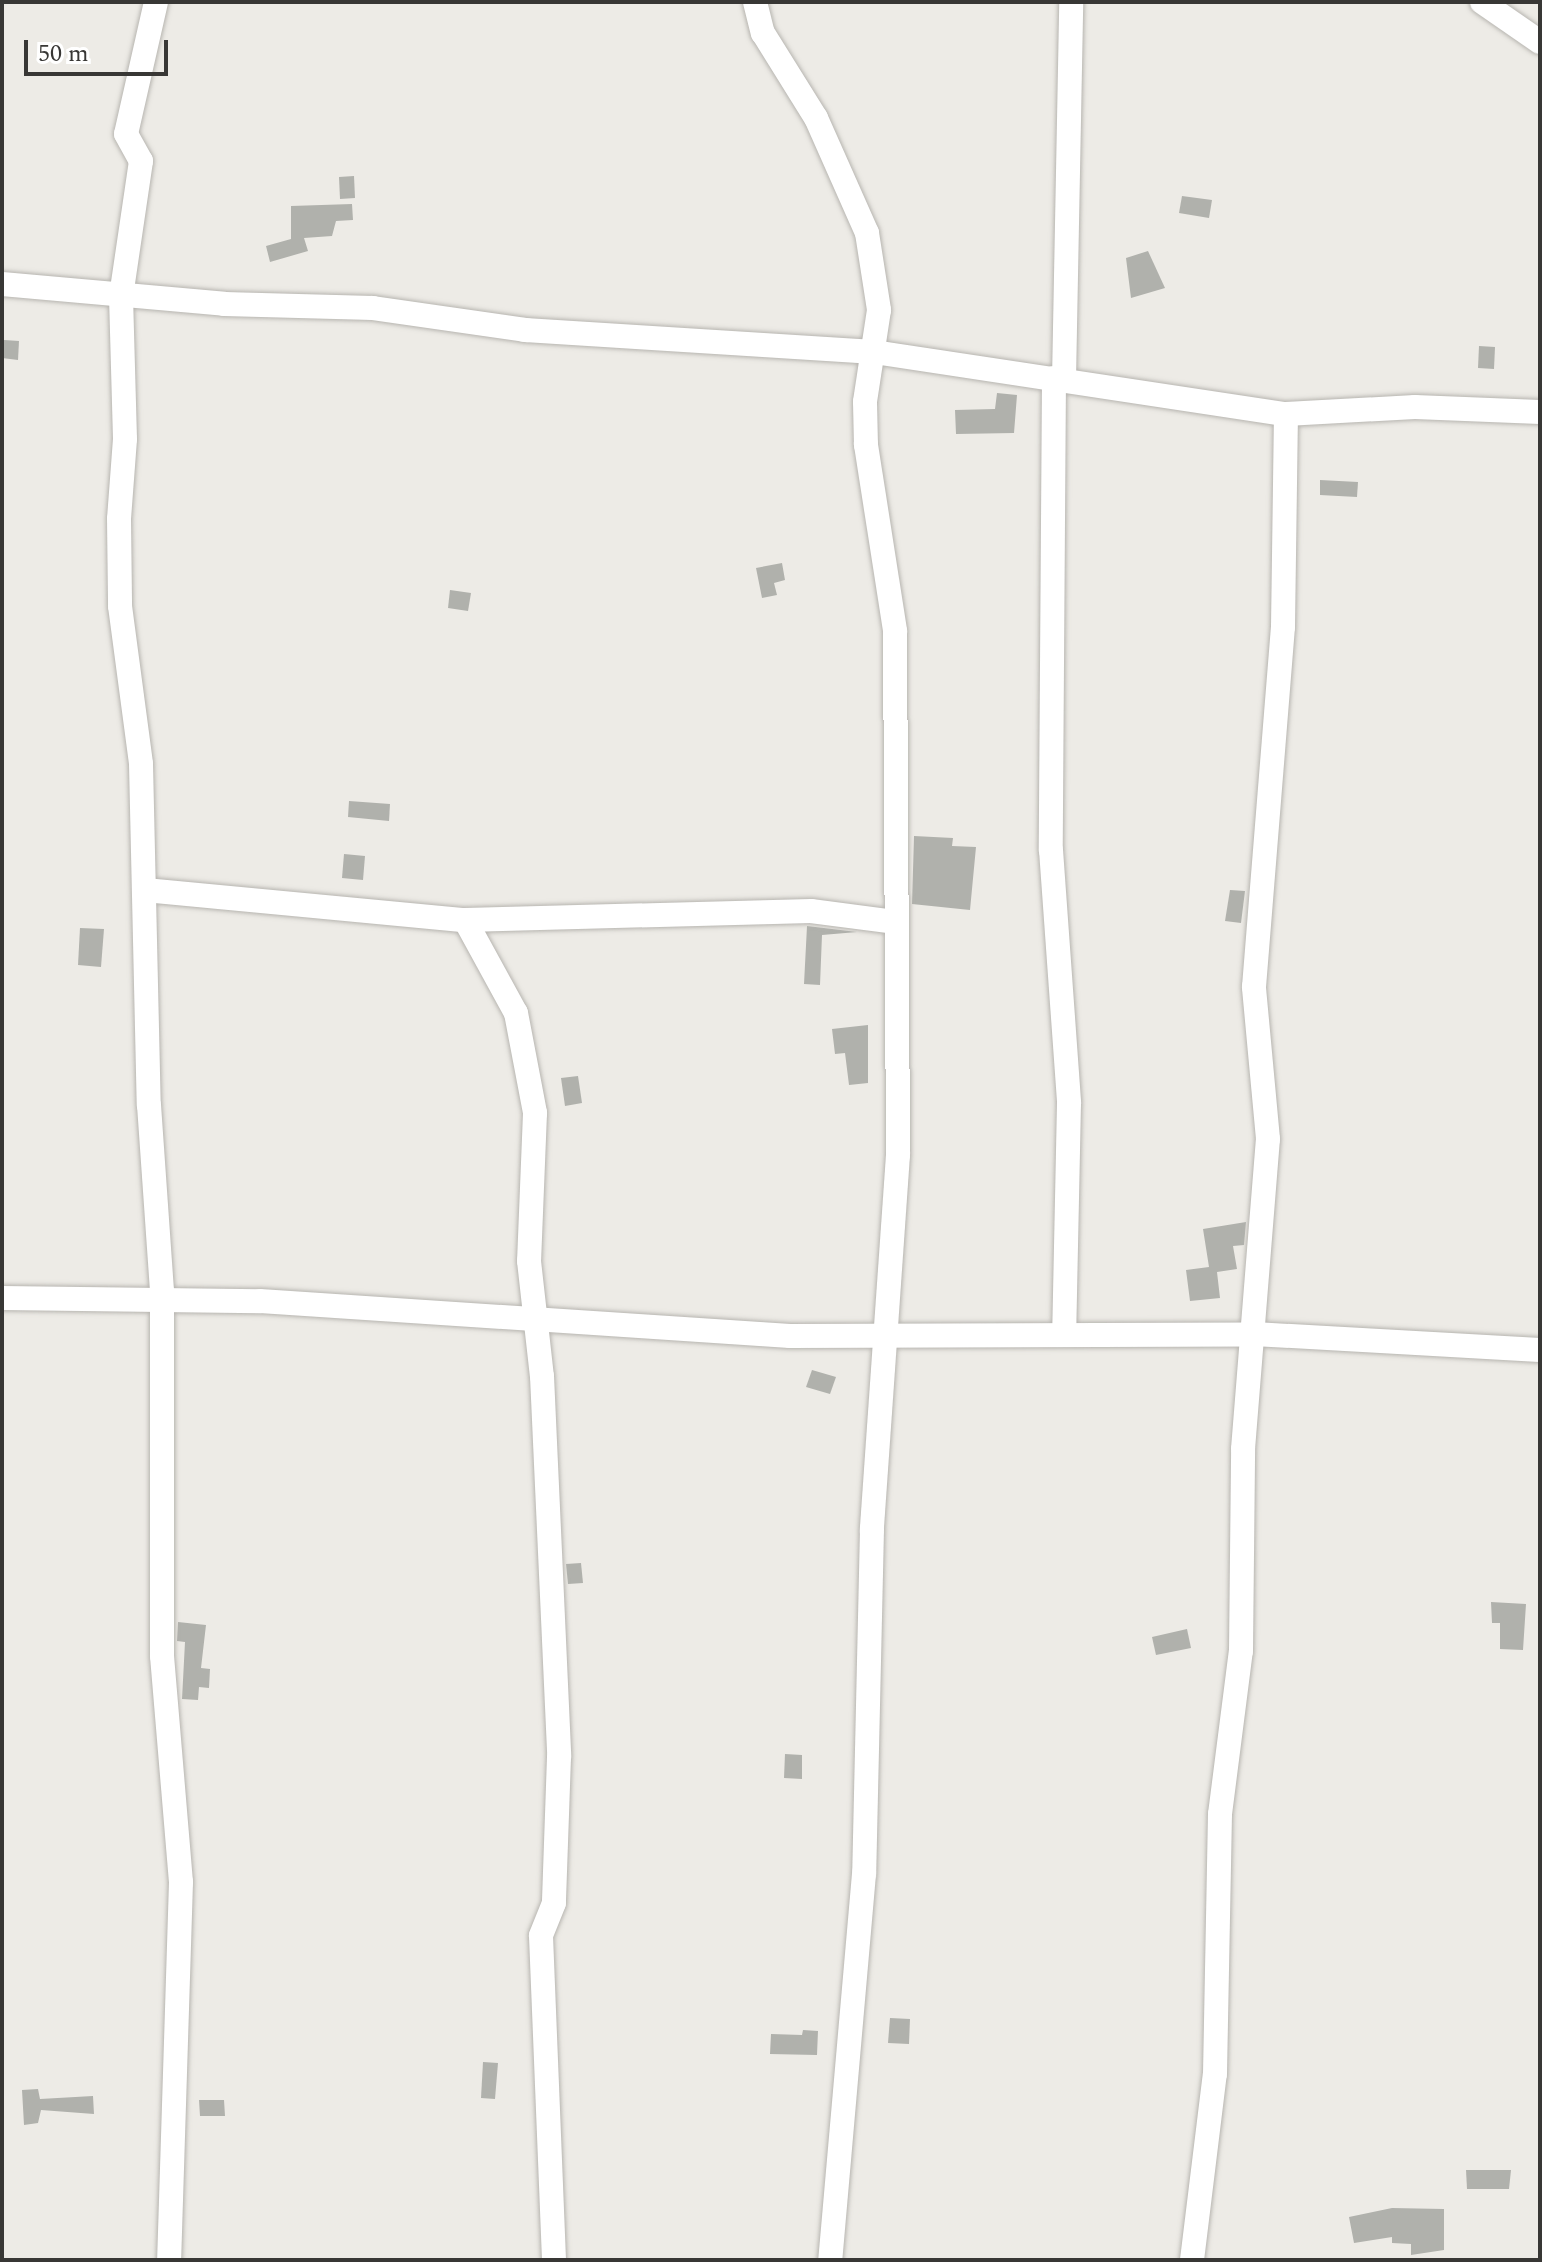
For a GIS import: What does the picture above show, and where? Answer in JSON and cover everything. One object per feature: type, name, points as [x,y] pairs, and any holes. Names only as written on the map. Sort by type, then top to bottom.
[{"type":"street","points":[[156,2],[126,134],[141,161],[121,296],[120,606],[141,764],[149,1105],[162,1302],[162,1656],[181,1882],[169,2260]]},
{"type":"street","points":[[755,2],[763,33],[816,118],[864,222],[879,310],[866,445],[895,631],[898,1155],[872,1529],[864,1874],[830,2260]]},
{"type":"street","points":[[1064,1334],[1069,1103],[1051,850],[1059,379],[1071,2]]},
{"type":"street","points":[[1482,2],[1540,42]]},
{"type":"street","points":[[2,284],[121,296],[373,308],[525,330],[874,352],[1286,414],[1415,407],[1540,412]]},
{"type":"street","points":[[1192,2260],[1215,2074],[1219,1829],[1241,1651],[1239,1532],[1268,1139],[1254,987],[1283,627],[1286,414]]},
{"type":"street","points":[[145,890],[465,920],[811,911],[896,922]]},
{"type":"street","points":[[465,920],[516,1013],[532,1084],[529,1261],[559,1757],[554,1903],[541,1936],[557,2210],[554,2260]]},
{"type":"street","points":[[2,1298],[260,1301],[535,1321],[887,1335],[1254,1334],[1540,1350]]},
{"type":"building","points":[[354,176],[355,198],[340,199],[339,177]]},
{"type":"building","points":[[1182,196],[1212,200],[1209,218],[1179,213]]},
{"type":"building","points":[[352,204],[353,220],[336,221],[332,236],[304,238],[308,251],[270,262],[266,246],[291,239],[291,206]]},
{"type":"building","points":[[1148,251],[1165,288],[1131,298],[1126,258]]},
{"type":"building","points":[[4,340],[19,341],[18,360],[2,358]]},
{"type":"building","points":[[1479,346],[1495,347],[1494,369],[1478,368]]},
{"type":"building","points":[[997,393],[1017,395],[1014,433],[956,434],[955,410],[995,409]]},
{"type":"building","points":[[1320,480],[1358,482],[1357,497],[1320,495]]},
{"type":"building","points":[[782,563],[785,580],[774,583],[777,595],[762,598],[756,568]]},
{"type":"building","points":[[450,590],[471,593],[468,611],[448,608]]},
{"type":"building","points":[[349,801],[390,804],[389,821],[348,817]]},
{"type":"building","points":[[914,836],[953,838],[952,846],[976,847],[970,910],[912,904]]},
{"type":"building","points":[[344,854],[365,856],[363,880],[342,878]]},
{"type":"building","points":[[1230,890],[1245,891],[1241,923],[1225,921]]},
{"type":"building","points":[[807,926],[857,932],[822,935],[820,985],[804,984]]},
{"type":"building","points":[[80,928],[104,929],[101,967],[78,965]]},
{"type":"building","points":[[868,1025],[868,1083],[849,1085],[845,1053],[835,1054],[832,1029]]},
{"type":"building","points":[[578,1076],[582,1103],[565,1106],[561,1078]]},
{"type":"building","points":[[1246,1222],[1244,1245],[1233,1246],[1237,1269],[1217,1272],[1220,1298],[1190,1301],[1186,1270],[1209,1267],[1203,1229]]},
{"type":"building","points":[[812,1370],[836,1377],[830,1394],[806,1387]]},
{"type":"building","points":[[581,1563],[583,1583],[568,1584],[566,1564]]},
{"type":"building","points":[[1491,1602],[1526,1604],[1523,1650],[1500,1649],[1500,1623],[1492,1623]]},
{"type":"building","points":[[178,1622],[206,1625],[201,1668],[210,1669],[209,1688],[199,1687],[198,1700],[182,1699],[185,1642],[177,1641]]},
{"type":"building","points":[[1187,1629],[1191,1648],[1156,1655],[1152,1637]]},
{"type":"building","points":[[785,1754],[802,1755],[802,1779],[784,1778]]},
{"type":"building","points":[[890,2018],[910,2019],[909,2044],[888,2043]]},
{"type":"building","points":[[803,2030],[818,2031],[817,2055],[770,2054],[771,2034],[802,2035]]},
{"type":"building","points":[[483,2062],[498,2063],[495,2099],[481,2098]]},
{"type":"building","points":[[38,2089],[40,2099],[93,2096],[94,2114],[41,2110],[38,2123],[24,2125],[22,2090]]},
{"type":"building","points":[[199,2100],[224,2100],[225,2116],[200,2116]]},
{"type":"building","points":[[1466,2170],[1511,2170],[1509,2189],[1467,2189]]},
{"type":"building","points":[[1392,2208],[1444,2209],[1444,2250],[1411,2255],[1411,2244],[1392,2243],[1392,2237],[1354,2243],[1349,2217]]}]
